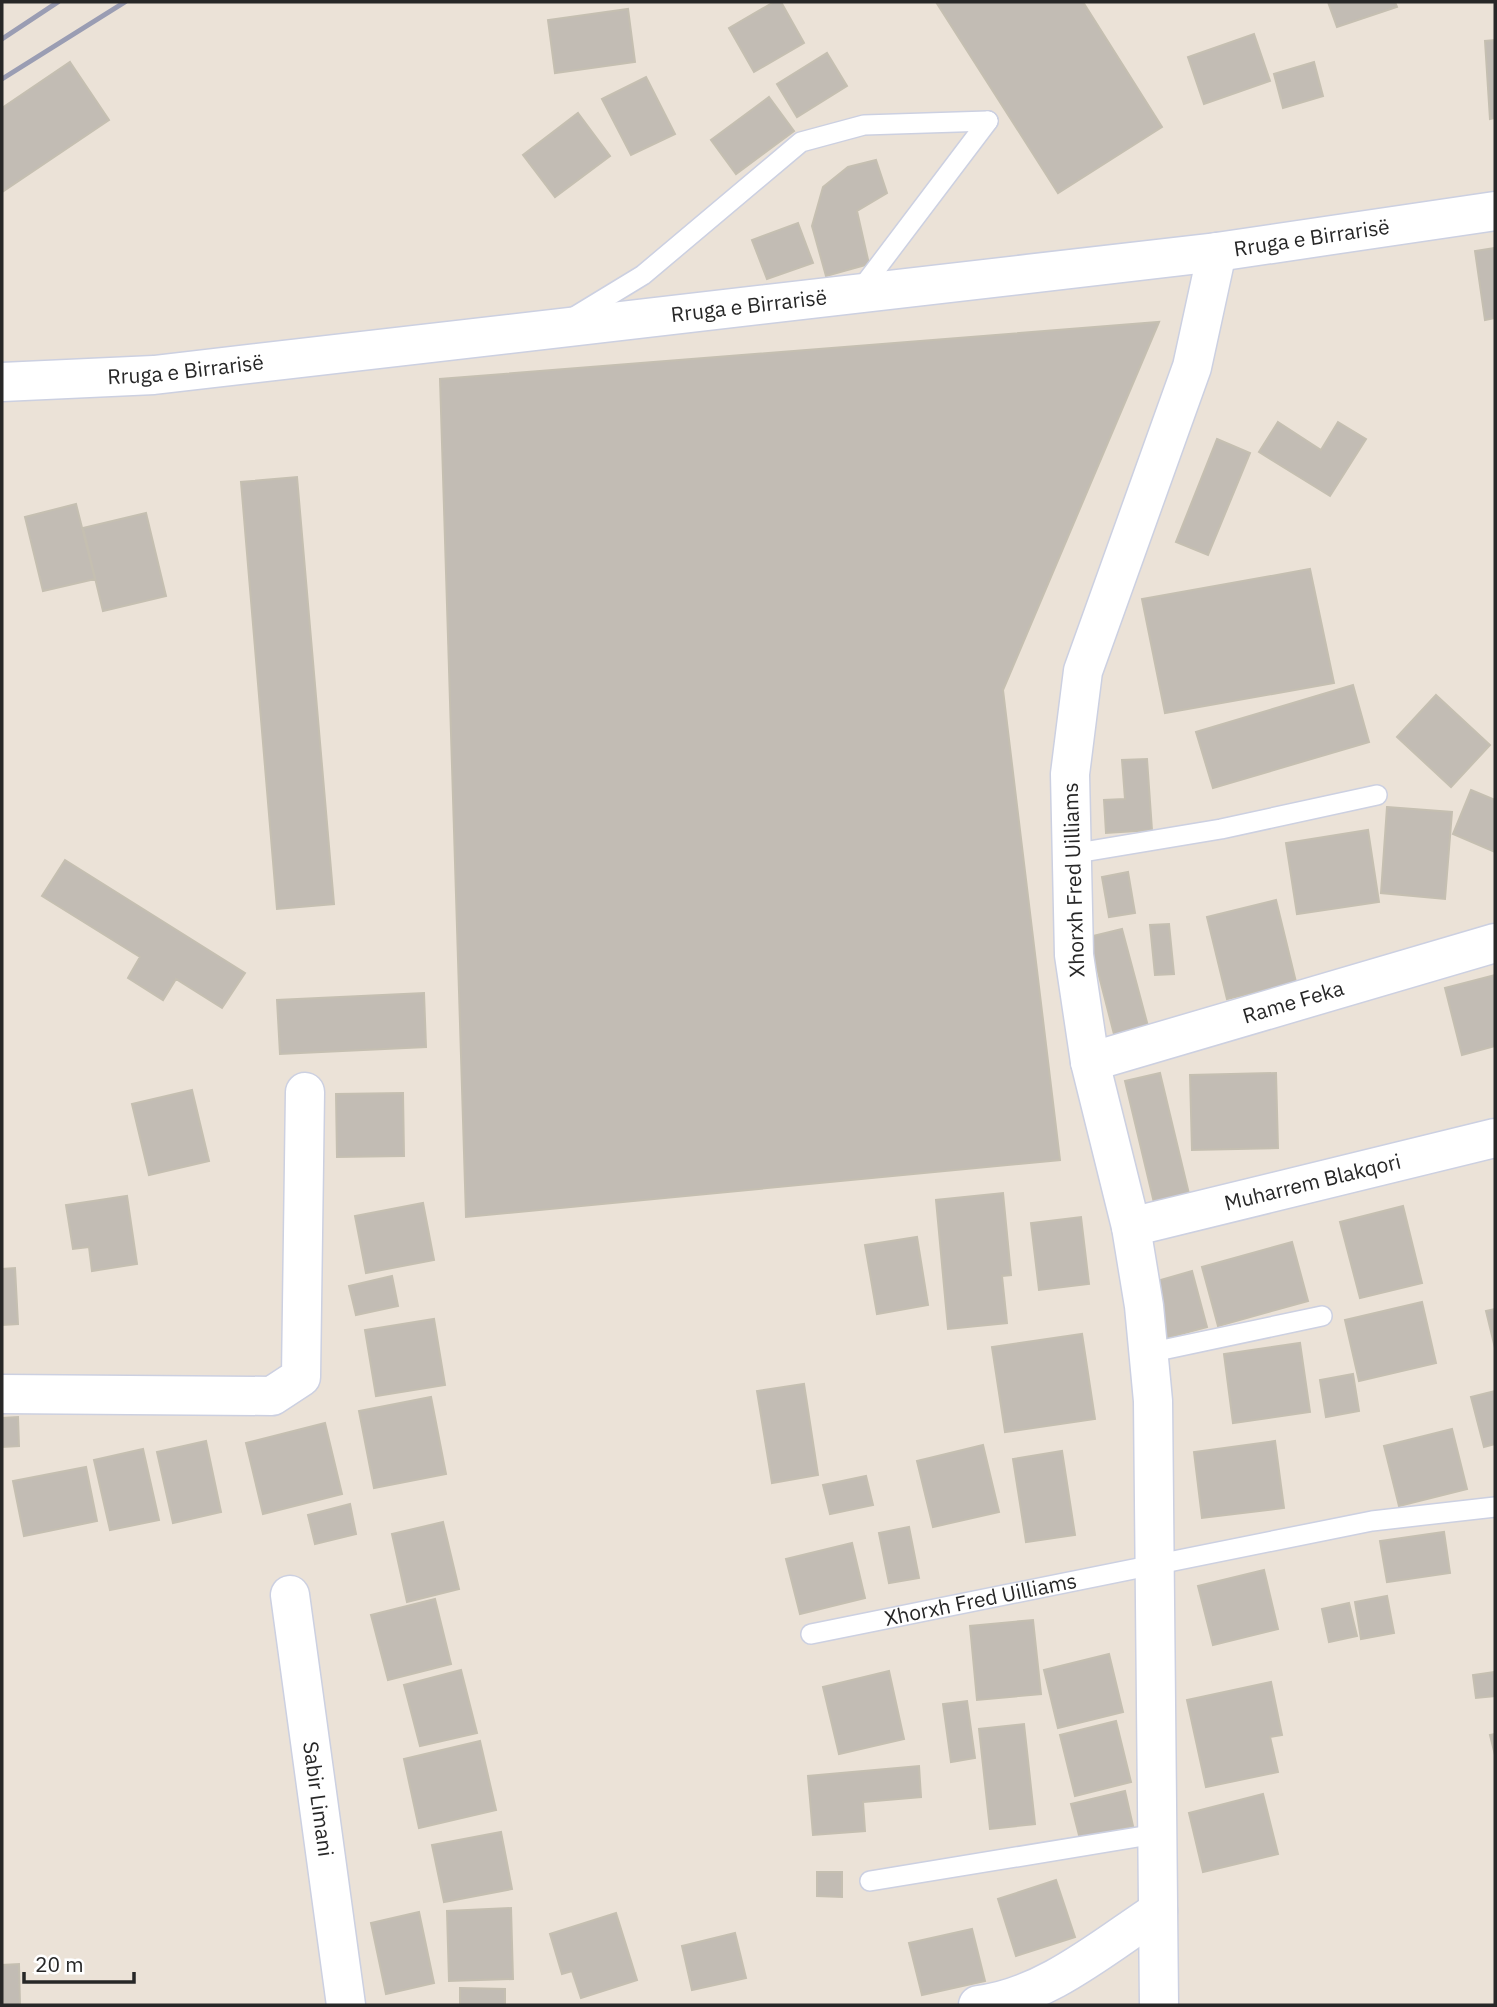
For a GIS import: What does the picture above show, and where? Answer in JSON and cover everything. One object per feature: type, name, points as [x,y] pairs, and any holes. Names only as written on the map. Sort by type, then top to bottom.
[{"type":"street","name":"Rruga e Birrarisë","points":[[2,382],[154,375],[1217,252],[1495,211]]},
{"type":"street","name":"Xhorxh Fred Uilliams","points":[[1159,2005],[1153,1401],[1131,1227],[1090,1062],[1073,955],[1070,774],[1083,671],[1192,367],[1217,252]]},
{"type":"street","name":"Rame Feka","points":[[1090,1062],[1495,943]]},
{"type":"street","points":[[2,1394],[272,1396],[301,1377],[304,1093]]},
{"type":"street","name":"Muharrem Blakqori","points":[[1131,1227],[1495,1138]]},
{"type":"street","name":"Sabir Limani","points":[[290,1595],[346,2005]]},
{"type":"street","points":[[978,2005],[1006,2002],[1048,1983],[1158,1911]]},
{"type":"lane","points":[[555,328],[643,275],[801,142],[864,125],[988,121],[857,293]]},
{"type":"lane","points":[[1071,854],[1221,829],[1377,795]]},
{"type":"lane","points":[[1148,1353],[1322,1317]]},
{"type":"lane","name":"Xhorxh Fred Uilliams","points":[[811,1634],[1372,1521],[1495,1507]]},
{"type":"lane","points":[[870,1881],[1156,1834]]},
{"type":"building","points":[[774,2],[781,2],[804,43],[754,72],[729,28]]},
{"type":"building","points":[[936,2],[1083,2],[1162,127],[1058,193]]},
{"type":"building","points":[[1328,2],[1395,2],[1397,7],[1337,27]]},
{"type":"building","points":[[628,9],[635,62],[555,73],[548,20]]},
{"type":"building","points":[[1254,34],[1270,81],[1204,104],[1188,57]]},
{"type":"building","points":[[1495,40],[1495,118],[1490,119],[1485,41]]},
{"type":"building","points":[[827,53],[847,86],[797,117],[777,84]]},
{"type":"building","points":[[70,62],[109,120],[2,192],[2,108]]},
{"type":"building","points":[[1314,62],[1323,96],[1283,108],[1274,74]]},
{"type":"building","points":[[646,77],[675,134],[631,155],[602,99]]},
{"type":"building","points":[[769,97],[794,131],[736,174],[711,140]]},
{"type":"building","points":[[578,113],[610,156],[555,197],[523,155]]},
{"type":"building","points":[[876,160],[887,193],[857,211],[869,264],[826,276],[812,226],[823,187],[848,167]]},
{"type":"building","points":[[798,223],[813,263],[767,279],[752,240]]},
{"type":"building","points":[[1495,248],[1495,318],[1485,320],[1475,251]]},
{"type":"building","points":[[1159,322],[1003,690],[1060,1160],[466,1217],[440,379]]},
{"type":"building","points":[[1278,422],[1321,450],[1338,422],[1366,439],[1330,496],[1259,452]]},
{"type":"building","points":[[1217,439],[1250,453],[1208,555],[1176,542]]},
{"type":"building","points":[[297,477],[334,904],[277,909],[241,482]]},
{"type":"building","points":[[76,504],[95,579],[43,591],[25,517]]},
{"type":"building","points":[[146,513],[166,596],[103,611],[83,528]]},
{"type":"building","points":[[1310,569],[1334,683],[1165,713],[1142,599]]},
{"type":"building","points":[[1353,685],[1369,742],[1213,788],[1196,732]]},
{"type":"building","points":[[1436,695],[1490,745],[1451,787],[1397,737]]},
{"type":"building","points":[[1147,759],[1152,830],[1106,833],[1104,800],[1125,799],[1122,760]]},
{"type":"building","points":[[1471,790],[1495,800],[1495,852],[1453,834]]},
{"type":"building","points":[[1387,807],[1452,812],[1445,899],[1381,893]]},
{"type":"building","points":[[1368,830],[1379,902],[1297,914],[1286,843]]},
{"type":"building","points":[[65,860],[245,973],[222,1008],[176,979],[163,1000],[128,978],[140,957],[42,896]]},
{"type":"building","points":[[1128,872],[1135,913],[1109,917],[1102,877]]},
{"type":"building","points":[[1276,900],[1296,982],[1227,999],[1207,917]]},
{"type":"building","points":[[1169,924],[1174,974],[1155,975],[1150,925]]},
{"type":"building","points":[[1122,929],[1149,1030],[1115,1038],[1089,937]]},
{"type":"building","points":[[1495,975],[1495,1046],[1462,1055],[1445,988]]},
{"type":"building","points":[[424,993],[426,1047],[280,1054],[277,1000]]},
{"type":"building","points":[[1160,1073],[1190,1198],[1155,1207],[1125,1081]]},
{"type":"building","points":[[1276,1073],[1278,1148],[1192,1150],[1190,1075]]},
{"type":"building","points":[[192,1090],[209,1161],[149,1175],[132,1104]]},
{"type":"building","points":[[403,1093],[404,1156],[337,1157],[336,1094]]},
{"type":"building","points":[[1003,1193],[1011,1275],[1002,1276],[1007,1323],[948,1329],[936,1200]]},
{"type":"building","points":[[127,1196],[137,1264],[92,1271],[89,1247],[73,1249],[66,1205]]},
{"type":"building","points":[[423,1203],[434,1260],[366,1273],[355,1216]]},
{"type":"building","points":[[1403,1206],[1422,1283],[1360,1298],[1340,1222]]},
{"type":"building","points":[[1081,1217],[1089,1284],[1039,1290],[1031,1223]]},
{"type":"building","points":[[917,1237],[928,1305],[877,1314],[865,1245]]},
{"type":"building","points":[[1292,1242],[1308,1301],[1218,1326],[1202,1267]]},
{"type":"building","points":[[15,1268],[18,1324],[2,1325],[2,1269]]},
{"type":"building","points":[[1192,1271],[1207,1327],[1162,1339],[1147,1284]]},
{"type":"building","points":[[392,1276],[398,1306],[356,1315],[349,1286]]},
{"type":"building","points":[[1422,1302],[1436,1363],[1359,1381],[1345,1320]]},
{"type":"building","points":[[1495,1309],[1495,1348],[1486,1311]]},
{"type":"building","points":[[434,1319],[445,1385],[376,1396],[365,1330]]},
{"type":"building","points":[[1082,1334],[1095,1419],[1005,1432],[992,1347]]},
{"type":"building","points":[[1300,1343],[1310,1412],[1233,1423],[1224,1354]]},
{"type":"building","points":[[1353,1374],[1359,1411],[1326,1417],[1320,1380]]},
{"type":"building","points":[[804,1384],[818,1475],[772,1483],[757,1391]]},
{"type":"building","points":[[1495,1391],[1495,1444],[1484,1447],[1471,1397]]},
{"type":"building","points":[[431,1397],[446,1474],[374,1488],[359,1411]]},
{"type":"building","points":[[18,1417],[19,1446],[2,1447],[2,1418]]},
{"type":"building","points":[[325,1423],[342,1494],[263,1514],[246,1443]]},
{"type":"building","points":[[1452,1429],[1467,1489],[1399,1506],[1384,1446]]},
{"type":"building","points":[[206,1441],[221,1512],[173,1523],[157,1452]]},
{"type":"building","points":[[1275,1441],[1284,1508],[1202,1518],[1194,1452]]},
{"type":"building","points":[[983,1445],[999,1512],[933,1527],[917,1461]]},
{"type":"building","points":[[143,1449],[159,1520],[110,1530],[94,1460]]},
{"type":"building","points":[[1062,1451],[1075,1535],[1026,1542],[1013,1459]]},
{"type":"building","points":[[86,1467],[97,1521],[24,1536],[13,1481]]},
{"type":"building","points":[[866,1476],[873,1505],[830,1514],[823,1485]]},
{"type":"building","points":[[350,1504],[356,1534],[315,1544],[308,1515]]},
{"type":"building","points":[[443,1522],[459,1589],[407,1602],[392,1534]]},
{"type":"building","points":[[909,1527],[919,1578],[889,1583],[879,1533]]},
{"type":"building","points":[[1444,1532],[1450,1573],[1387,1582],[1380,1541]]},
{"type":"building","points":[[852,1543],[865,1598],[800,1614],[786,1559]]},
{"type":"building","points":[[1264,1570],[1278,1629],[1213,1645],[1198,1586]]},
{"type":"building","points":[[1387,1596],[1394,1633],[1361,1639],[1355,1602]]},
{"type":"building","points":[[435,1599],[451,1664],[388,1680],[371,1615]]},
{"type":"building","points":[[1349,1603],[1357,1636],[1329,1642],[1322,1609]]},
{"type":"building","points":[[1033,1620],[1041,1694],[977,1700],[970,1626]]},
{"type":"building","points":[[1109,1654],[1123,1712],[1058,1728],[1044,1670]]},
{"type":"building","points":[[461,1670],[477,1733],[420,1746],[404,1685]]},
{"type":"building","points":[[889,1671],[904,1739],[839,1754],[823,1687]]},
{"type":"building","points":[[1495,1672],[1495,1696],[1476,1698],[1473,1675]]},
{"type":"building","points":[[1271,1682],[1282,1735],[1270,1737],[1278,1772],[1206,1787],[1187,1700]]},
{"type":"building","points":[[967,1701],[975,1758],[951,1762],[943,1704]]},
{"type":"building","points":[[1116,1721],[1131,1782],[1075,1796],[1060,1735]]},
{"type":"building","points":[[1024,1724],[1035,1824],[990,1829],[979,1729]]},
{"type":"building","points":[[1495,1734],[1495,1755],[1490,1735]]},
{"type":"building","points":[[480,1741],[496,1810],[419,1828],[404,1759]]},
{"type":"building","points":[[919,1766],[921,1797],[863,1802],[865,1831],[813,1835],[808,1776]]},
{"type":"building","points":[[1125,1791],[1133,1826],[1080,1839],[1071,1804]]},
{"type":"building","points":[[1263,1794],[1278,1854],[1203,1872],[1189,1813]]},
{"type":"building","points":[[501,1832],[512,1889],[444,1902],[432,1845]]},
{"type":"building","points":[[817,1872],[842,1872],[842,1897],[817,1896]]},
{"type":"building","points":[[1056,1880],[1075,1937],[1016,1956],[998,1899]]},
{"type":"building","points":[[511,1908],[513,1979],[449,1981],[447,1911]]},
{"type":"building","points":[[419,1912],[434,1983],[386,1994],[371,1923]]},
{"type":"building","points":[[616,1913],[637,1980],[581,1998],[572,1971],[562,1974],[550,1934]]},
{"type":"building","points":[[972,1929],[985,1981],[922,1995],[909,1943]]},
{"type":"building","points":[[735,1933],[746,1978],[692,1990],[682,1946]]},
{"type":"building","points":[[19,1964],[20,2005],[2,2005],[2,1965]]},
{"type":"building","points":[[460,1988],[505,1989],[505,2005],[460,2005]]},
{"type":"railway","points":[[2,39],[58,2]]},
{"type":"railway","points":[[2,79],[125,2]]}]
